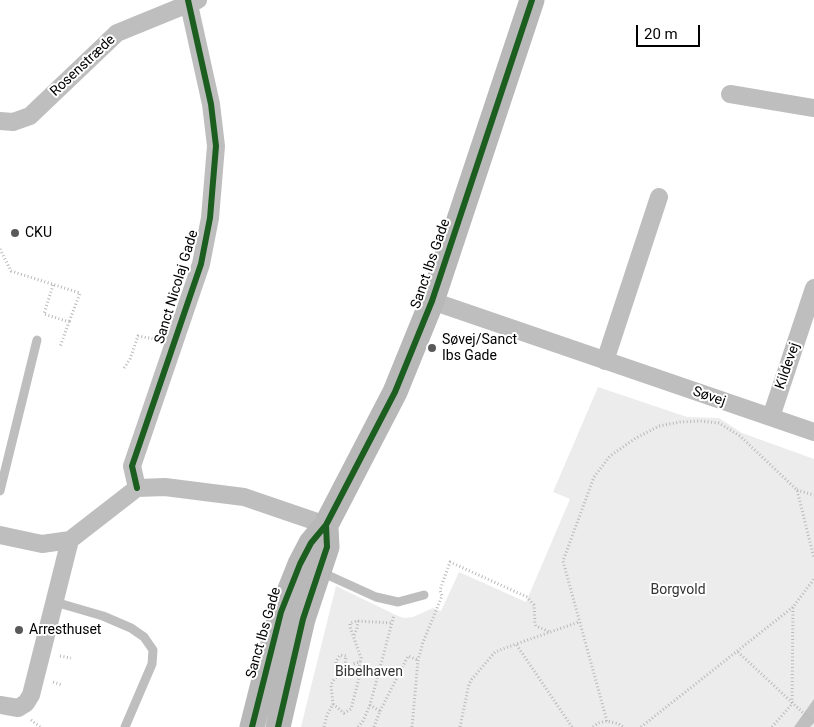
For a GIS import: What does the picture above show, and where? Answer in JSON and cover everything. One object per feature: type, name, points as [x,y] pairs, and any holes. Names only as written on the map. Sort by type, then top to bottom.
[{"type":"main road","name":"Sanct Ibs Gade","points":[[252,727],[281,612],[309,567],[326,547],[326,524],[395,392],[432,301],[532,0]]},
{"type":"main road","name":"Sanct Ibs Gade","points":[[278,727],[303,619],[309,567]]},
{"type":"street","name":"Rosenstræde","points":[[0,121],[13,122],[30,116],[117,33],[191,1]]},
{"type":"street","name":"Sanct Nicolaj Gade","points":[[137,488],[132,466],[201,264],[210,218],[216,146],[211,104],[191,1]]},
{"type":"street","points":[[730,94],[814,108]]},
{"type":"street","points":[[605,361],[659,197]]},
{"type":"street","name":"Kildevej","points":[[771,417],[814,288]]},
{"type":"street","name":"Søvej","points":[[432,301],[814,432]]},
{"type":"street","points":[[0,535],[42,544],[70,540],[137,488],[165,487],[244,498],[326,524]]},
{"type":"street","points":[[0,705],[18,708],[26,703],[31,695],[70,540]]},
{"type":"lane","points":[[0,492],[37,340]]},
{"type":"lane","points":[[309,567],[376,597],[398,602],[424,595]]},
{"type":"lane","points":[[55,602],[103,616],[131,628],[144,637],[153,650],[152,664],[124,727]]},
{"type":"path","points":[[0,249],[10,271],[80,293],[60,347]]},
{"type":"path","points":[[53,284],[44,314],[69,322]]},
{"type":"path","points":[[124,368],[130,359],[138,336],[154,340]]},
{"type":"path","points":[[607,721],[563,561],[594,477],[610,456],[636,438],[659,426],[700,421],[719,423],[740,436],[797,490],[814,495]]},
{"type":"path","points":[[797,490],[814,558]]},
{"type":"path","points":[[412,727],[418,660],[423,642],[442,596],[440,590],[450,562],[527,597],[534,605],[536,626],[550,632]]},
{"type":"path","points":[[641,727],[793,607],[814,579]]},
{"type":"path","points":[[358,727],[363,721],[370,705],[398,602]]},
{"type":"path","points":[[772,727],[792,704],[793,607]]},
{"type":"path","points":[[333,704],[344,713],[351,709],[359,678],[361,658],[350,625],[358,621],[392,623]]},
{"type":"path","points":[[354,636],[358,621]]},
{"type":"path","points":[[460,727],[469,684],[495,652],[579,622]]},
{"type":"path","points":[[516,644],[572,727]]},
{"type":"path","points":[[738,652],[814,723]]},
{"type":"path","points":[[324,727],[326,715],[333,704],[332,681],[342,672],[345,666],[346,656],[340,655],[336,661],[336,671],[342,672]]},
{"type":"path","points":[[374,727],[408,656],[418,660]]},
{"type":"path","points":[[345,666],[360,662]]},
{"type":"path","points":[[370,705],[380,711]]},
{"type":"path","points":[[593,727],[598,723],[607,721],[623,727]]},
{"type":"green space","name":"Borgvold","points":[[598,387],[687,417],[719,418],[742,433],[814,459],[814,727],[301,727],[336,586],[404,618],[413,617],[433,608],[441,611],[459,572],[526,602],[570,499],[553,492]]},
{"type":"shaded area","points":[[814,699],[814,723],[810,727],[794,727]]},
{"type":"cycle path","points":[[137,488],[132,466],[201,264],[210,218],[216,146],[211,104],[188,0]]},
{"type":"cycle path","points":[[252,727],[281,612],[300,564],[311,543],[326,525],[395,392],[432,301],[532,0]]},
{"type":"cycle path","points":[[278,727],[303,619],[327,547],[326,525]]},
{"type":"place","name":"CKU","points":[[15,233]]},
{"type":"place","name":"Søvej/Sanct Ibs Gade","points":[[432,348]]},
{"type":"place","name":"Arresthuset","points":[[19,630]]},
{"type":"park label","name":"Bibelhaven","points":[[369,672]]}]
